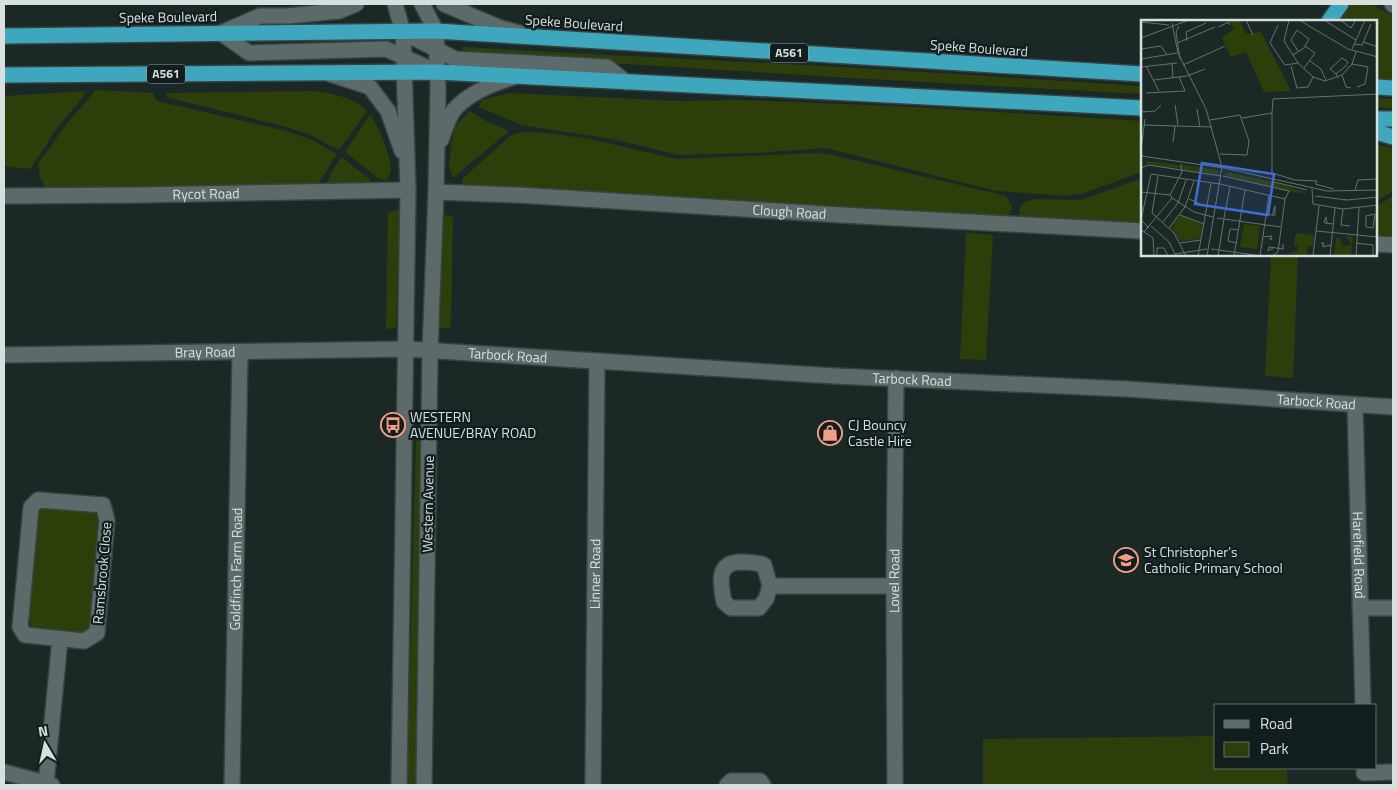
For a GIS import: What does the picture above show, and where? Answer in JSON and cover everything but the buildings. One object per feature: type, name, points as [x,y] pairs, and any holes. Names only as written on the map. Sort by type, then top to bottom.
[{"type":"highway","points":[[1330,20],[1341,4]]},
{"type":"highway","name":"Speke Boulevard","points":[[4,36],[436,31],[1141,74]]},
{"type":"highway","name":"A561","points":[[4,75],[437,72],[1141,108]]},
{"type":"highway","points":[[1377,87],[1393,88]]},
{"type":"highway","points":[[1377,119],[1393,120]]},
{"type":"highway","points":[[1377,132],[1393,136]]},
{"type":"street","points":[[221,33],[260,16],[288,16],[339,11],[356,4]]},
{"type":"street","name":"Western Avenue","points":[[394,4],[403,32],[408,172],[399,785]]},
{"type":"street","points":[[422,4],[436,31]]},
{"type":"street","points":[[444,4],[498,27],[532,37]]},
{"type":"street","name":"Western Avenue","points":[[424,785],[430,352],[437,151],[436,31]]},
{"type":"street","name":"A561","points":[[403,32],[455,58],[607,66],[626,82]]},
{"type":"street","name":"A561","points":[[221,33],[249,53],[386,50],[437,72]]},
{"type":"street","points":[[328,73],[370,87],[381,100],[388,111],[408,172]]},
{"type":"street","points":[[437,151],[453,111],[474,94],[492,83],[516,76]]},
{"type":"street","name":"Rycot Road","points":[[4,196],[408,190]]},
{"type":"street","name":"Clough Road","points":[[436,192],[518,195],[1141,231]]},
{"type":"street","points":[[1377,244],[1393,245]]},
{"type":"street","name":"Bray Road","points":[[4,356],[406,349],[430,352]]},
{"type":"street","name":"Tarbock Road","points":[[430,352],[825,376],[1127,389],[1393,407]]},
{"type":"street","name":"Goldfinch Farm Road","points":[[232,785],[240,353]]},
{"type":"street","name":"Linner Road","points":[[593,785],[597,362]]},
{"type":"street","name":"Lovel Road","points":[[895,785],[896,378]]},
{"type":"street","name":"Harefield Road","points":[[1356,405],[1362,704]]},
{"type":"street","name":"Ramsbrook Close","points":[[38,500],[104,505],[108,520],[97,633],[84,641],[60,639],[26,636],[20,627],[31,507],[38,500]]},
{"type":"street","points":[[770,586],[894,586]]},
{"type":"street","points":[[1360,608],[1393,608]]},
{"type":"street","points":[[4,772],[49,785],[60,639]]},
{"type":"street","points":[[1364,775],[1393,772]]},
{"type":"street","points":[[727,785],[731,781],[760,782],[763,785]]},
{"type":"green space","points":[[1346,4],[1371,4],[1393,16],[1393,80],[1377,79],[1377,20],[1338,20]]},
{"type":"green space","points":[[462,47],[860,68],[1141,86],[1141,94],[852,78],[464,54]]},
{"type":"green space","points":[[96,90],[153,93],[156,100],[161,102],[287,131],[312,140],[337,154],[317,186],[47,191],[40,177],[38,164],[68,122]]},
{"type":"green space","points":[[85,91],[83,97],[57,128],[31,168],[4,166],[4,96]]},
{"type":"green space","points":[[315,91],[349,99],[367,111],[339,150],[308,134],[283,126],[166,96],[166,93]]},
{"type":"green space","points":[[509,93],[681,101],[740,100],[917,107],[1141,121],[1141,172],[1081,194],[1067,196],[996,191],[826,148],[756,153],[679,155],[612,139],[521,125],[479,107],[482,100]]},
{"type":"green space","points":[[1377,98],[1393,99],[1393,109],[1377,107]]},
{"type":"green space","points":[[470,111],[486,121],[509,131],[453,178],[449,167],[455,126]]},
{"type":"green space","points":[[370,114],[389,157],[391,170],[387,181],[379,179],[345,152]]},
{"type":"green space","points":[[522,132],[548,133],[590,139],[676,159],[818,153],[833,155],[1006,196],[1012,206],[1006,219],[462,188],[462,179],[510,136]]},
{"type":"green space","points":[[1377,144],[1393,148],[1393,191],[1377,201]]},
{"type":"green space","points":[[341,157],[370,179],[371,186],[326,186],[331,173]]},
{"type":"green space","points":[[1141,178],[1141,227],[1023,220],[1019,215],[1020,208],[1025,202],[1034,199],[1081,200]]},
{"type":"green space","points":[[1393,196],[1393,241],[1377,240],[1377,206]]},
{"type":"green space","points":[[400,210],[396,328],[386,329],[388,212]]},
{"type":"green space","points":[[443,215],[453,216],[451,328],[440,328]]},
{"type":"green space","points":[[966,233],[993,235],[986,360],[960,359]]},
{"type":"green space","points":[[1271,256],[1298,256],[1293,378],[1265,376]]},
{"type":"green space","points":[[423,435],[416,785],[407,785],[416,436]]},
{"type":"green space","points":[[41,506],[92,509],[99,515],[92,623],[88,631],[79,635],[32,629],[29,619],[35,514]]},
{"type":"green space","points":[[1214,736],[1214,769],[1287,769],[1288,785],[983,785],[983,739]]},
{"type":"place","name":"WESTERN AVENUE/BRAY ROAD","points":[[393,425]]},
{"type":"place","name":"CJ Bouncy Castle Hire","points":[[830,433]]},
{"type":"place","name":"St Christopher's Catholic Primary School","points":[[1126,560]]}]
